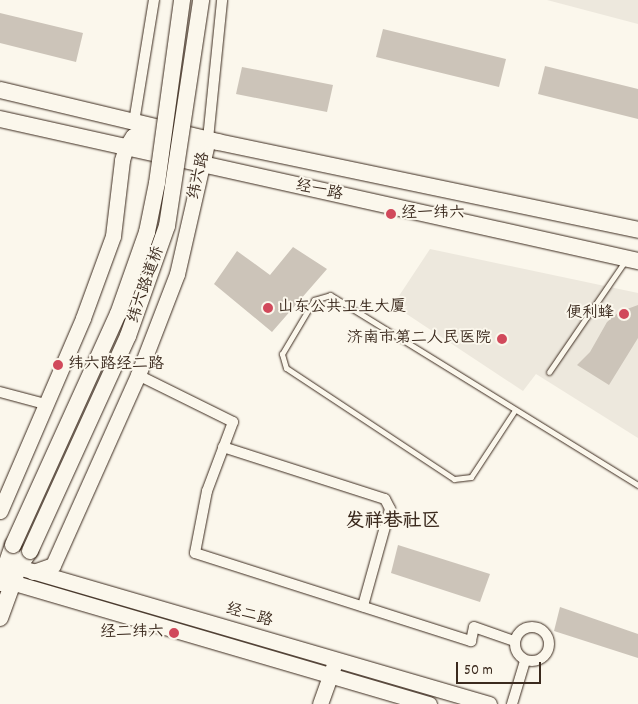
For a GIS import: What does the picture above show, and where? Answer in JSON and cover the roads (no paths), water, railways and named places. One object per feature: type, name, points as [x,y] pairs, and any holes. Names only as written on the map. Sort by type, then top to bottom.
[{"type":"main road","name":"纬六路道桥","points":[[8,572],[13,545],[118,314],[147,232],[157,183],[182,0]]},
{"type":"main road","name":"纬六路道桥","points":[[8,572],[30,551],[128,336],[164,234],[176,176],[201,0]]},
{"type":"main road","name":"经一路","points":[[0,90],[208,140],[638,230]]},
{"type":"main road","name":"经一路","points":[[0,119],[202,166],[632,260]]},
{"type":"main road","points":[[0,618],[8,572]]},
{"type":"street","points":[[134,122],[154,0]]},
{"type":"street","points":[[208,140],[222,0]]},
{"type":"street","name":"纬六路","points":[[126,147],[133,136],[198,151],[208,140]]},
{"type":"street","name":"纬六路","points":[[8,572],[53,565],[138,375],[177,274],[197,178],[208,140]]},
{"type":"street","points":[[0,511],[83,318],[113,236],[122,160],[126,147]]},
{"type":"street","points":[[138,375],[233,422],[207,491],[194,553],[471,641],[474,628],[514,641]]},
{"type":"street","points":[[0,392],[45,404]]},
{"type":"street","points":[[223,447],[385,499],[390,509],[363,606]]},
{"type":"street","name":"经二路","points":[[8,572],[334,666],[489,704]]},
{"type":"street","name":"经二路","points":[[8,572],[334,666],[429,704]]},
{"type":"street","points":[[529,627],[541,629],[548,637],[549,646],[544,656],[537,661],[525,660],[516,652],[514,641],[520,631],[529,627]]},
{"type":"street","points":[[512,704],[525,660]]},
{"type":"street","points":[[320,704],[334,666]]},
{"type":"lane","points":[[549,372],[632,260]]},
{"type":"lane","points":[[515,410],[471,477],[454,479],[286,368],[282,354],[314,300],[330,295],[638,485]]},
{"type":"place","name":"经一纬六","points":[[391,214]]},
{"type":"place","name":"山东公共卫生大厦","points":[[268,308]]},
{"type":"place","name":"便利蜂","points":[[624,314]]},
{"type":"place","name":"济南市第二人民医院","points":[[502,339]]},
{"type":"place","name":"纬六路经二路","points":[[58,365]]},
{"type":"place","name":"经二纬六","points":[[174,633]]},
{"type":"district","name":"发祥巷社区","points":[[393,523]]}]
